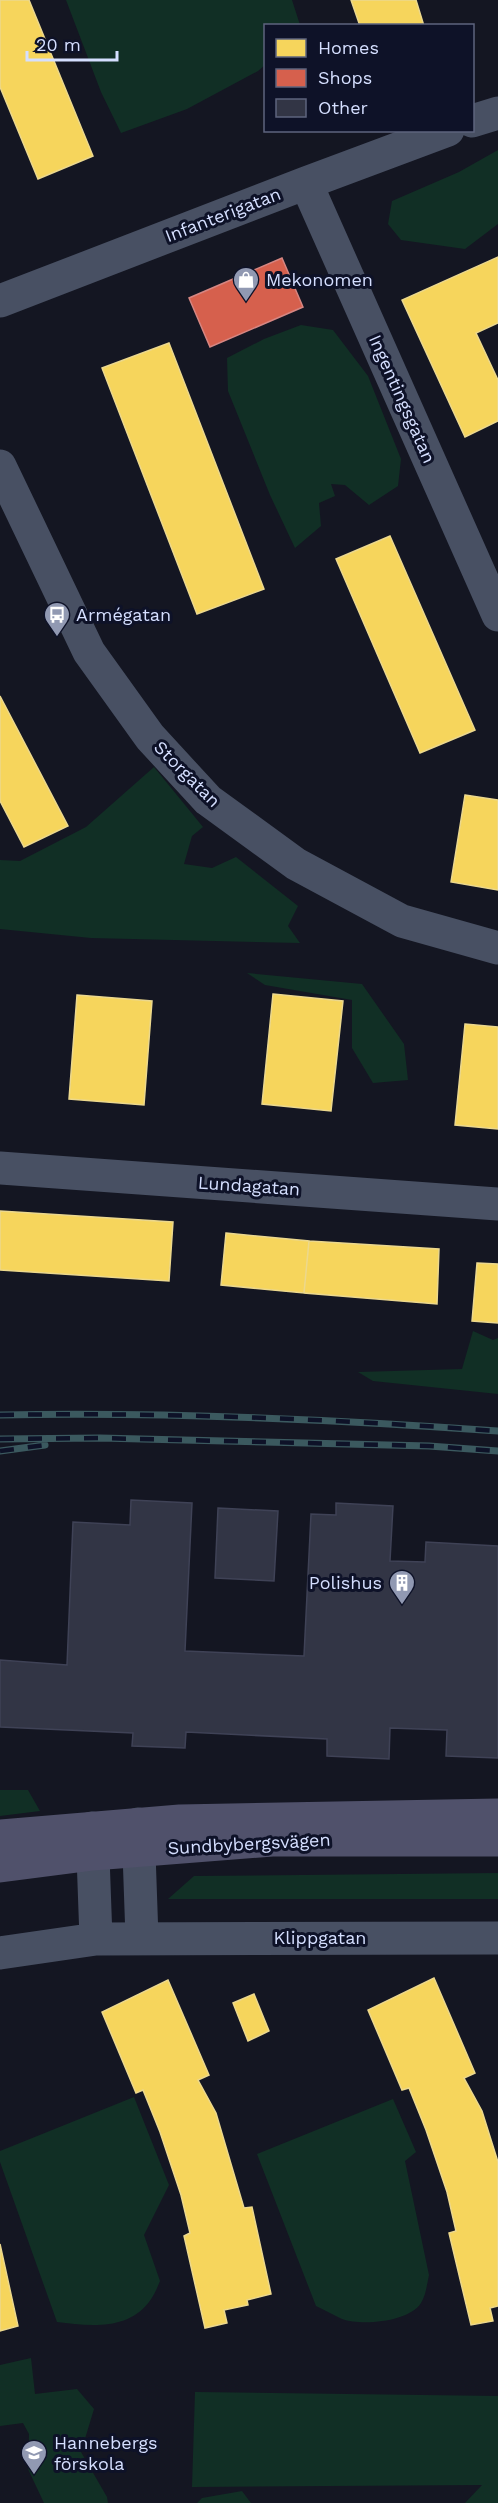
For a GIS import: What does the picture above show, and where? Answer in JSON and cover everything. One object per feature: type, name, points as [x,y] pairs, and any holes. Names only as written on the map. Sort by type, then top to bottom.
[{"type":"main road","name":"Sundbybergsvägen","points":[[0,1836],[93,1841],[138,1837],[236,1819],[498,1815]]},
{"type":"main road","name":"Sundbybergsvägen","points":[[138,1837],[272,1840],[498,1840]]},
{"type":"main road","name":"Sundbybergsvägen","points":[[0,1866],[93,1841]]},
{"type":"street","points":[[474,121],[498,113]]},
{"type":"street","name":"Infanterigatan","points":[[0,301],[443,132]]},
{"type":"street","name":"Ingentingsgatan","points":[[306,183],[498,615]]},
{"type":"street","name":"Storgatan","points":[[0,466],[89,652],[150,737],[208,800],[296,864],[402,921],[498,948]]},
{"type":"street","name":"Lundagatan","points":[[0,1168],[498,1204]]},
{"type":"street","points":[[138,1837],[142,1938]]},
{"type":"street","points":[[93,1841],[96,1939]]},
{"type":"street","name":"Klippgatan","points":[[0,1953],[96,1939],[498,1938]]},
{"type":"green space","points":[[66,0],[292,0],[300,24],[264,24],[264,66],[187,109],[121,133],[101,92]]},
{"type":"green space","points":[[498,150],[498,224],[465,249],[401,240],[388,224],[392,201],[459,172]]},
{"type":"green space","points":[[301,325],[333,330],[368,376],[401,459],[398,486],[369,505],[345,485],[331,484],[335,496],[319,503],[321,526],[295,548],[270,495],[228,391],[227,358],[264,339]]},
{"type":"green space","points":[[154,767],[203,827],[192,836],[184,864],[212,868],[236,857],[298,906],[288,926],[300,943],[91,938],[0,929],[0,860],[20,861],[86,827]]},
{"type":"green space","points":[[247,973],[362,984],[404,1044],[408,1080],[373,1083],[352,1048],[352,1000],[265,985]]},
{"type":"green space","points":[[473,1331],[493,1340],[498,1338],[498,1394],[373,1381],[358,1372],[462,1369]]},
{"type":"green space","points":[[0,1790],[28,1790],[40,1811],[0,1816]]},
{"type":"green space","points":[[498,1873],[498,1899],[168,1899],[194,1876]]},
{"type":"green space","points":[[134,2097],[169,2185],[144,2235],[160,2281],[149,2302],[130,2318],[94,2325],[57,2322],[0,2162],[0,2151]]},
{"type":"green space","points":[[393,2099],[416,2152],[405,2161],[429,2275],[421,2303],[415,2309],[385,2321],[351,2321],[316,2306],[257,2154]]},
{"type":"green space","points":[[31,2358],[35,2394],[77,2389],[94,2409],[81,2452],[107,2497],[108,2503],[44,2503],[28,2469],[29,2434],[23,2423],[0,2426],[0,2365]]},
{"type":"green space","points":[[195,2392],[498,2396],[498,2503],[465,2503],[482,2485],[192,2487]]},
{"type":"green space","points":[[242,2491],[251,2503],[197,2503],[202,2498]]},
{"type":"building: Homes","points":[[0,0],[29,0],[93,156],[38,179],[0,87]]},
{"type":"building: Homes","points":[[351,0],[416,0],[423,24],[359,24]]},
{"type":"building: Homes","points":[[498,257],[498,323],[476,333],[498,380],[498,421],[465,437],[402,300]]},
{"type":"building: Homes","points":[[169,343],[264,589],[197,614],[102,368]]},
{"type":"building: Homes","points":[[390,536],[475,730],[420,753],[336,559]]},
{"type":"building: Homes","points":[[0,696],[68,826],[24,847],[0,801]]},
{"type":"building: Homes","points":[[465,795],[498,800],[498,890],[451,882]]},
{"type":"building: Homes","points":[[273,994],[343,1001],[331,1111],[262,1104]]},
{"type":"building: Homes","points":[[77,995],[152,1001],[144,1105],[69,1099]]},
{"type":"building: Homes","points":[[465,1024],[498,1027],[498,1129],[455,1125]]},
{"type":"building: Homes","points":[[0,1211],[173,1222],[169,1281],[0,1270]]},
{"type":"building: Homes","points":[[226,1233],[309,1241],[304,1293],[221,1285]]},
{"type":"building: Homes","points":[[309,1241],[439,1249],[437,1304],[304,1293]]},
{"type":"building: Homes","points":[[477,1263],[498,1264],[498,1323],[472,1321]]},
{"type":"building: Homes","points":[[434,1978],[475,2073],[464,2078],[482,2111],[498,2162],[498,2306],[490,2308],[493,2321],[471,2325],[449,2233],[456,2231],[447,2192],[409,2088],[402,2090],[368,2010]]},
{"type":"building: Homes","points":[[168,1980],[209,2075],[198,2080],[216,2113],[244,2208],[252,2207],[271,2294],[247,2300],[248,2305],[224,2310],[227,2323],[205,2328],[184,2236],[190,2233],[181,2195],[143,2090],[136,2093],[102,2012]]},
{"type":"building: Homes","points":[[254,1994],[269,2031],[248,2041],[233,2003]]},
{"type":"building: Homes","points":[[0,2244],[18,2326],[0,2331]]},
{"type":"building: Shops","name":"Mekonomen","points":[[282,258],[303,307],[210,347],[189,298]]},
{"type":"building: Other","name":"Polishus","points":[[131,1500],[192,1503],[185,1651],[304,1656],[311,1514],[336,1515],[336,1503],[393,1506],[390,1561],[425,1562],[426,1542],[498,1546],[498,1758],[446,1756],[447,1730],[390,1728],[389,1759],[327,1756],[327,1739],[186,1732],[185,1748],[132,1746],[133,1733],[0,1727],[0,1660],[67,1665],[73,1522],[130,1525]]},
{"type":"building: Other","points":[[218,1508],[278,1511],[274,1581],[215,1578]]},
{"type":"railway","points":[[0,1415],[249,1417],[498,1431]]},
{"type":"railway","points":[[0,1439],[100,1438],[429,1446],[498,1451]]},
{"type":"railway","points":[[0,1451],[45,1445]]},
{"type":"place","name":"Mekonomen","points":[[246,303]]},
{"type":"place","name":"Armégatan","points":[[57,638]]},
{"type":"place","name":"Polishus","points":[[402,1606]]},
{"type":"place","name":"Hannebergs förskola","points":[[34,2476]]}]
